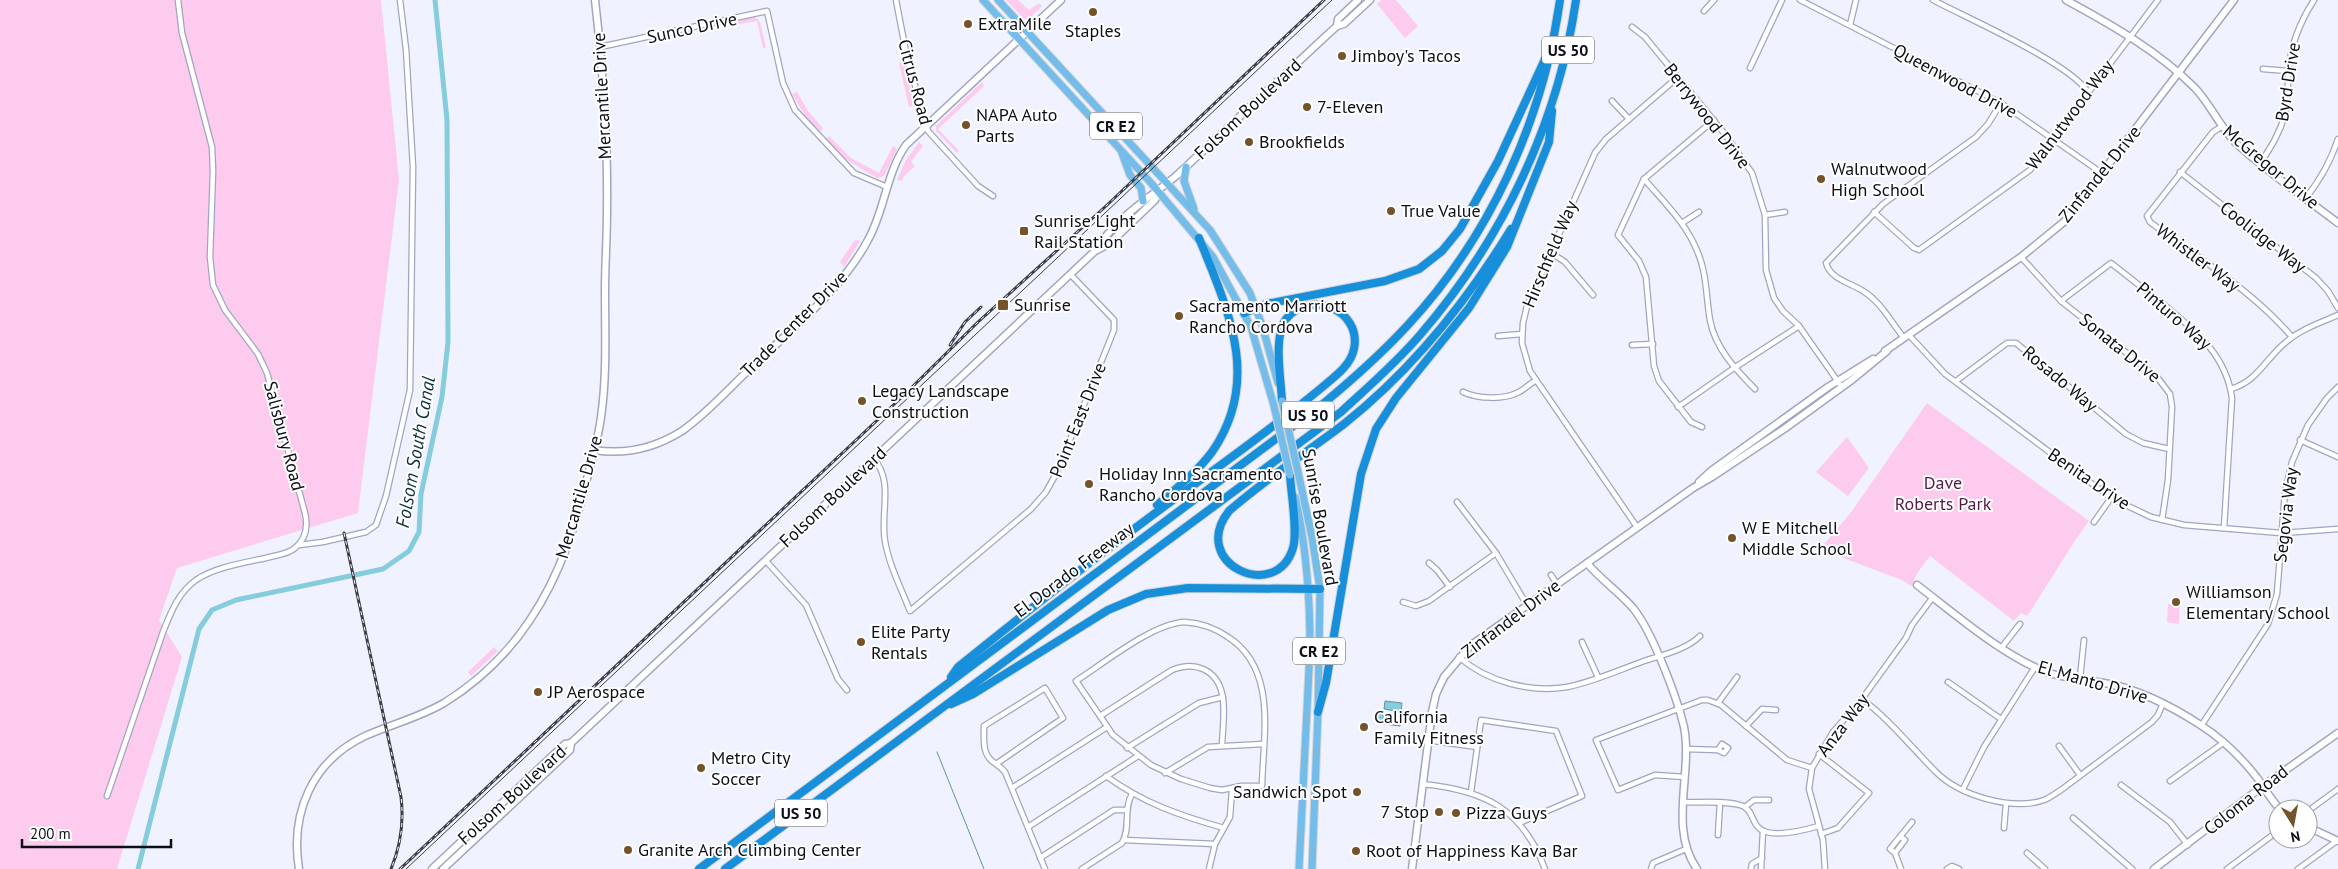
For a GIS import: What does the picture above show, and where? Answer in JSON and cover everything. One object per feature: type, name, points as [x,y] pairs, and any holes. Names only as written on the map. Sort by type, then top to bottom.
[{"type":"highway","name":"El Dorado Freeway","points":[[699,869],[1324,404],[1371,363],[1428,302],[1473,239],[1499,193],[1521,145],[1541,93],[1560,0]]},
{"type":"highway","name":"El Dorado Freeway","points":[[951,702],[1341,412],[1382,375],[1425,329],[1484,248],[1511,201],[1534,152],[1554,99],[1567,54],[1576,0]]},
{"type":"highway","points":[[1244,313],[1256,307],[1295,297],[1386,281],[1419,268],[1442,251],[1460,229],[1498,161],[1537,74],[1552,46]]},
{"type":"highway","points":[[1318,712],[1326,683],[1361,474],[1370,443],[1376,429],[1396,398],[1469,308],[1507,247],[1524,208],[1548,142],[1554,99]]},
{"type":"highway","points":[[1294,474],[1293,546],[1288,558],[1280,567],[1265,574],[1250,575],[1240,572],[1220,552],[1218,534],[1224,518],[1241,500],[1352,416],[1389,384],[1433,340],[1466,296],[1524,208]]},
{"type":"highway","points":[[1117,542],[1190,477],[1212,452],[1227,426],[1235,399],[1239,371],[1230,314],[1199,238]]},
{"type":"highway","points":[[945,685],[958,667],[1117,542],[1263,433],[1326,384],[1345,366],[1354,349],[1354,334],[1349,322],[1336,310],[1319,304],[1306,306],[1294,312],[1285,321],[1279,338],[1282,400]]},
{"type":"highway","points":[[951,702],[973,694],[1108,610],[1146,594],[1188,588],[1320,589]]},
{"type":"highway","name":"US 50","points":[[725,869],[951,702]]},
{"type":"main road","name":"Sunrise Boulevard","points":[[983,0],[1199,238],[1224,275],[1251,327],[1312,536],[1320,589],[1318,712],[1312,869]]},
{"type":"main road","name":"Sunrise Boulevard","points":[[998,0],[1195,212],[1230,259],[1256,307],[1282,400],[1304,538],[1310,589],[1310,649],[1299,869]]},
{"type":"main road","points":[[1122,153],[1126,167],[1141,188],[1143,201]]},
{"type":"main road","points":[[1186,167],[1184,181],[1195,212]]},
{"type":"street","name":"Salisbury Road","points":[[178,0],[182,34],[213,157],[211,277],[219,300],[258,354],[271,383],[307,520],[306,532],[299,545]]},
{"type":"street","points":[[107,796],[163,632],[173,607],[182,593],[205,575],[284,554],[299,545],[308,545],[366,532],[376,525],[386,496],[410,390],[413,167],[407,64],[400,0]]},
{"type":"street","name":"Mercantile Drive","points":[[299,869],[296,845],[298,821],[307,796],[329,761],[361,738],[412,720],[447,701],[492,666],[530,621],[551,585],[569,545],[601,418],[606,306],[606,124],[595,0]]},
{"type":"street","name":"Citrus Road","points":[[896,0],[908,57],[926,126],[930,134],[978,186],[993,196]]},
{"type":"street","name":"Trade Center Drive","points":[[594,450],[618,452],[649,447],[672,438],[697,419],[822,300],[844,275],[868,240],[878,218],[887,187],[903,150],[1060,0]]},
{"type":"street","name":"Folsom Boulevard","points":[[1337,26],[1338,20],[1358,0]]},
{"type":"street","name":"Folsom Boulevard","points":[[1095,251],[1109,244],[1155,200],[1159,192],[1168,183],[1337,26],[1344,24],[1370,0]]},
{"type":"street","points":[[1704,11],[1714,0]]},
{"type":"street","points":[[1750,68],[1782,0]]},
{"type":"street","name":"Queenwood Drive","points":[[1800,0],[2000,103],[2103,174]]},
{"type":"street","points":[[1850,25],[1856,0]]},
{"type":"street","points":[[1933,0],[2053,62],[2084,86],[2088,92]]},
{"type":"street","name":"McGregor Drive","points":[[2066,0],[2130,36],[2179,73],[2201,96],[2221,127],[2237,144],[2338,223]]},
{"type":"street","name":"Walnutwood Way","points":[[1874,212],[1914,248],[1923,249],[2030,170],[2158,0]]},
{"type":"street","name":"Zinfandel Drive","points":[[1412,869],[1428,740],[1436,694],[1444,677],[1459,657],[1470,646],[1527,605],[1693,488],[1761,445],[1840,384],[2021,258],[2065,221],[2103,174],[2234,0]]},
{"type":"street","name":"Byrd Drive","points":[[2261,162],[2279,134],[2286,113],[2289,86],[2288,71],[2294,38],[2314,0]]},
{"type":"street","name":"Sunco Drive","points":[[600,47],[767,11],[784,88],[795,110],[854,173],[887,187]]},
{"type":"street","name":"Berrywood Drive","points":[[1632,27],[1645,37],[1714,120],[1752,173],[1765,215],[1769,284],[1778,304],[1799,326],[1840,384]]},
{"type":"street","points":[[2263,69],[2288,71]]},
{"type":"street","name":"Hirschfeld Way","points":[[1637,527],[1535,380],[1526,360],[1522,334],[1527,306],[1594,153],[1606,139],[1678,77]]},
{"type":"street","points":[[1612,101],[1629,119]]},
{"type":"street","points":[[1874,212],[1882,204],[1976,137],[1988,124],[2000,103]]},
{"type":"street","points":[[1702,428],[1691,422],[1659,381],[1654,366],[1646,277],[1640,261],[1618,234],[1644,179],[1714,120]]},
{"type":"street","name":"Whistler Way","points":[[2221,127],[2213,132],[2149,211],[2147,216],[2150,222],[2231,282],[2275,319],[2292,337]]},
{"type":"street","points":[[2306,198],[2317,184],[2329,162],[2338,139]]},
{"type":"street","name":"Coolidge Way","points":[[2180,172],[2316,278],[2328,291],[2338,308]]},
{"type":"street","points":[[1644,179],[1682,223],[1691,238],[1700,259],[1714,335],[1734,368],[1755,389]]},
{"type":"street","name":"Folsom Boulevard","points":[[432,869],[565,744],[571,743],[1071,275],[1095,251],[1103,238],[1149,195],[1159,192]]},
{"type":"street","points":[[1682,223],[1699,212]]},
{"type":"street","points":[[1765,215],[1785,212]]},
{"type":"street","name":"Benita Drive","points":[[1874,212],[1828,259],[1827,267],[1844,282],[1874,298],[1907,337],[1956,381],[2111,498],[2151,517],[2184,525],[2281,533],[2338,529]]},
{"type":"street","points":[[1550,252],[1565,262],[1593,295]]},
{"type":"street","name":"Sonata Drive","points":[[2021,258],[2061,301],[2158,377],[2167,388],[2172,407],[2168,480],[2162,520]]},
{"type":"street","name":"Pinturo Way","points":[[2061,301],[2111,263],[2202,337],[2219,359],[2231,389],[2233,412],[2224,528]]},
{"type":"street","name":"Point East Drive","points":[[874,459],[885,478],[884,529],[887,550],[910,611],[1034,505],[1046,492],[1057,472],[1114,330],[1114,320],[1071,275]]},
{"type":"street","points":[[2231,389],[2253,378],[2278,349],[2292,337],[2338,315]]},
{"type":"street","points":[[1678,407],[1799,326]]},
{"type":"street","points":[[1498,336],[1522,334]]},
{"type":"street","name":"Rosado Way","points":[[1956,381],[2007,343],[2016,343],[2126,434],[2143,442],[2169,449]]},
{"type":"street","points":[[1632,345],[1653,344]]},
{"type":"street","points":[[1463,392],[1473,395],[1507,396],[1518,392],[1535,380]]},
{"type":"street","name":"Segovia Way","points":[[2201,726],[2268,624],[2277,594],[2281,533],[2288,475],[2300,440],[2317,411],[2338,387]]},
{"type":"street","points":[[2300,440],[2338,457]]},
{"type":"street","points":[[2094,522],[2111,498]]},
{"type":"street","points":[[1457,502],[1496,553],[1527,605]]},
{"type":"street","points":[[1402,602],[1413,606],[1422,605],[1496,553]]},
{"type":"street","points":[[766,561],[806,605],[839,682],[847,690]]},
{"type":"street","points":[[1429,563],[1450,587]]},
{"type":"street","points":[[1587,563],[1638,614],[1648,631],[1678,710],[1684,728],[1686,749],[1683,830],[1686,849],[1697,869]]},
{"type":"street","points":[[1551,575],[1557,584]]},
{"type":"street","name":"El Manto Drive","points":[[1917,585],[2002,647],[2035,667],[2062,676],[2080,678],[2138,692],[2163,703],[2201,726],[2223,743],[2246,765],[2273,799]]},
{"type":"street","name":"Anza Way","points":[[1825,869],[1821,834],[1809,789],[1812,768],[1833,732],[1862,699],[1933,597]]},
{"type":"street","points":[[1181,622],[1200,624],[1232,639],[1244,650],[1256,668],[1263,688],[1264,700],[1262,786],[1241,786],[1222,790],[1197,785],[1165,773],[1127,748],[1107,727],[1076,681],[1162,627],[1181,622]]},
{"type":"street","points":[[2002,647],[2020,624]]},
{"type":"street","points":[[1459,657],[1485,675],[1526,685],[1558,688],[1579,684],[1658,656],[1692,643],[1700,636]]},
{"type":"street","points":[[2080,678],[2084,640]]},
{"type":"street","points":[[1582,642],[1587,649],[1598,677]]},
{"type":"street","points":[[1100,716],[1172,670],[1182,666],[1195,666],[1206,671],[1217,680],[1223,697],[1222,745]]},
{"type":"street","points":[[1963,789],[1984,747],[2035,667]]},
{"type":"street","points":[[1718,703],[1737,677]]},
{"type":"street","points":[[1526,685],[1527,679]]},
{"type":"street","points":[[1948,682],[2001,720]]},
{"type":"street","points":[[996,764],[1063,718],[1045,688],[984,726],[983,743],[990,760],[1005,772],[1045,869]]},
{"type":"street","points":[[1127,748],[1199,703],[1223,697]]},
{"type":"street","points":[[1862,699],[1937,773],[1963,789],[2006,804],[2046,799],[2152,722],[2163,703]]},
{"type":"street","points":[[1685,777],[1656,775],[1618,790],[1596,740],[1702,700],[1718,703],[1787,760],[1812,768]]},
{"type":"street","points":[[1746,726],[1762,709],[1776,710]]},
{"type":"street","points":[[1471,792],[1481,720],[1556,731],[1582,796],[1519,823]]},
{"type":"street","points":[[1012,788],[1107,727]]},
{"type":"street","name":"Coloma Road","points":[[2154,869],[2263,786],[2338,733]]},
{"type":"street","points":[[1428,740],[1477,747]]},
{"type":"street","name":"Folsom Boulevard","points":[[443,869],[570,750],[571,743]]},
{"type":"street","points":[[2170,781],[2223,743]]},
{"type":"street","points":[[1165,773],[1202,749],[1222,745],[1263,744]]},
{"type":"street","points":[[2059,746],[2080,776]]},
{"type":"street","points":[[1686,749],[1718,750]]},
{"type":"street","points":[[1819,754],[1869,793],[1838,828],[1821,834]]},
{"type":"street","points":[[1028,827],[1138,756]]},
{"type":"street","points":[[1106,776],[1132,794],[1170,812],[1224,828]]},
{"type":"street","points":[[1422,784],[1449,786],[1471,792],[1498,805],[1519,823],[1532,841],[1545,869]]},
{"type":"street","points":[[2121,785],[2170,822],[2188,844]]},
{"type":"street","points":[[2318,803],[2338,788]]},
{"type":"street","points":[[1209,869],[1215,844],[1231,811],[1232,789]]},
{"type":"street","points":[[1082,869],[1119,846],[1124,840],[1127,810],[1132,794]]},
{"type":"street","points":[[1684,802],[1720,803],[1745,807],[1754,800],[1769,800]]},
{"type":"street","points":[[1718,835],[1720,803]]},
{"type":"street","points":[[2004,828],[2006,804]]},
{"type":"street","points":[[1745,807],[1758,827],[1763,831],[1791,833],[1819,826]]},
{"type":"street","points":[[1040,858],[1114,810],[1127,810]]},
{"type":"street","points":[[2073,818],[2132,869]]},
{"type":"street","points":[[1901,869],[1895,853],[1890,848],[1912,822]]},
{"type":"street","points":[[1761,869],[1763,831]]},
{"type":"street","points":[[2298,869],[2338,841],[2318,832]]},
{"type":"street","points":[[2227,869],[2268,838]]},
{"type":"street","points":[[1124,840],[1215,844]]},
{"type":"street","points":[[1650,869],[1653,863],[1686,849]]},
{"type":"street","points":[[2027,853],[2045,869]]},
{"type":"street","points":[[1751,869],[1752,864],[1762,858]]},
{"type":"street","points":[[1947,869],[1952,866],[1959,869]]},
{"type":"green space","points":[[0,0],[381,0],[399,180],[358,513],[177,568],[159,620],[182,657],[117,869],[0,869]]},
{"type":"green space","points":[[1006,0],[1018,0],[1029,10],[1039,3],[1042,6],[1030,18],[1024,19]]},
{"type":"green space","points":[[1381,0],[1396,0],[1418,26],[1405,38],[1377,4]]},
{"type":"green space","points":[[755,17],[760,22],[766,47],[763,49],[757,21],[734,25],[733,22]]},
{"type":"green space","points":[[904,62],[914,106],[909,107],[899,63]]},
{"type":"green space","points":[[982,82],[984,86],[938,129],[959,151],[957,153],[936,131],[936,126]]},
{"type":"green space","points":[[797,92],[808,111],[823,128],[820,132],[806,117],[792,94]]},
{"type":"green space","points":[[829,136],[851,158],[879,173],[893,146],[897,149],[884,176],[877,178],[847,160],[826,139]]},
{"type":"green space","points":[[919,142],[923,146],[911,162],[915,166],[904,176],[902,181],[897,180],[906,160]]},
{"type":"green space","points":[[854,241],[860,241],[844,267],[840,262]]},
{"type":"green space","name":"Dave Roberts Park","points":[[1927,403],[2089,521],[2027,616],[2021,613],[2014,621],[1930,556],[1918,572],[1911,586],[1902,580],[1821,548],[1852,511]]},
{"type":"green space","points":[[1847,437],[1869,468],[1848,496],[1816,472]]},
{"type":"green space","points":[[2168,604],[2180,605],[2179,624],[2167,622]]},
{"type":"green space","points":[[494,647],[498,651],[471,676],[468,672]]},
{"type":"water","points":[[1385,701],[1402,703],[1401,712],[1384,709]]},
{"type":"water","points":[[1379,713],[1383,714],[1383,716],[1401,717],[1400,726],[1377,723]]},
{"type":"waterway","name":"Folsom South Canal","points":[[138,869],[199,629],[212,610],[236,600],[383,569],[409,551],[419,532],[421,494],[442,397],[448,342],[447,120],[435,0]]},
{"type":"waterway","points":[[937,752],[984,869]]},
{"type":"tram line","points":[[406,869],[1332,0]]},
{"type":"railway","points":[[400,869],[904,395],[978,322],[1106,206],[1324,0]]},
{"type":"railway","points":[[950,345],[965,322],[981,307]]},
{"type":"railway","points":[[344,533],[401,797],[401,833],[391,869]]},
{"type":"place","name":"Staples","points":[[1093,12]]},
{"type":"place","name":"ExtraMile","points":[[968,24]]},
{"type":"place","name":"Jimboy's Tacos","points":[[1342,56]]},
{"type":"place","name":"7-Eleven","points":[[1307,107]]},
{"type":"place","name":"NAPA Auto Parts","points":[[966,125]]},
{"type":"place","name":"Brookfields","points":[[1249,142]]},
{"type":"place","name":"Walnutwood High School","points":[[1821,179]]},
{"type":"place","name":"True Value","points":[[1391,211]]},
{"type":"place","name":"Sunrise Light Rail Station","points":[[1024,231]]},
{"type":"place","name":"Sunrise","points":[[1003,305]]},
{"type":"place","name":"Sacramento Marriott Rancho Cordova","points":[[1179,316]]},
{"type":"place","name":"Legacy Landscape Construction","points":[[862,401]]},
{"type":"place","name":"Holiday Inn Sacramento Rancho Cordova","points":[[1089,484]]},
{"type":"place","name":"W E Mitchell Middle School","points":[[1732,538]]},
{"type":"place","name":"Williamson Elementary School","points":[[2176,602]]},
{"type":"place","name":"Elite Party Rentals","points":[[861,642]]},
{"type":"place","name":"JP Aerospace","points":[[538,692]]},
{"type":"place","name":"California Family Fitness","points":[[1364,727]]},
{"type":"place","name":"Metro City Soccer","points":[[701,768]]},
{"type":"place","name":"Sandwich Spot","points":[[1357,792]]},
{"type":"place","name":"7 Stop","points":[[1439,812]]},
{"type":"place","name":"Pizza Guys","points":[[1456,813]]},
{"type":"place","name":"Granite Arch Climbing Center","points":[[628,850]]},
{"type":"place","name":"Root of Happiness Kava Bar","points":[[1356,851]]}]
